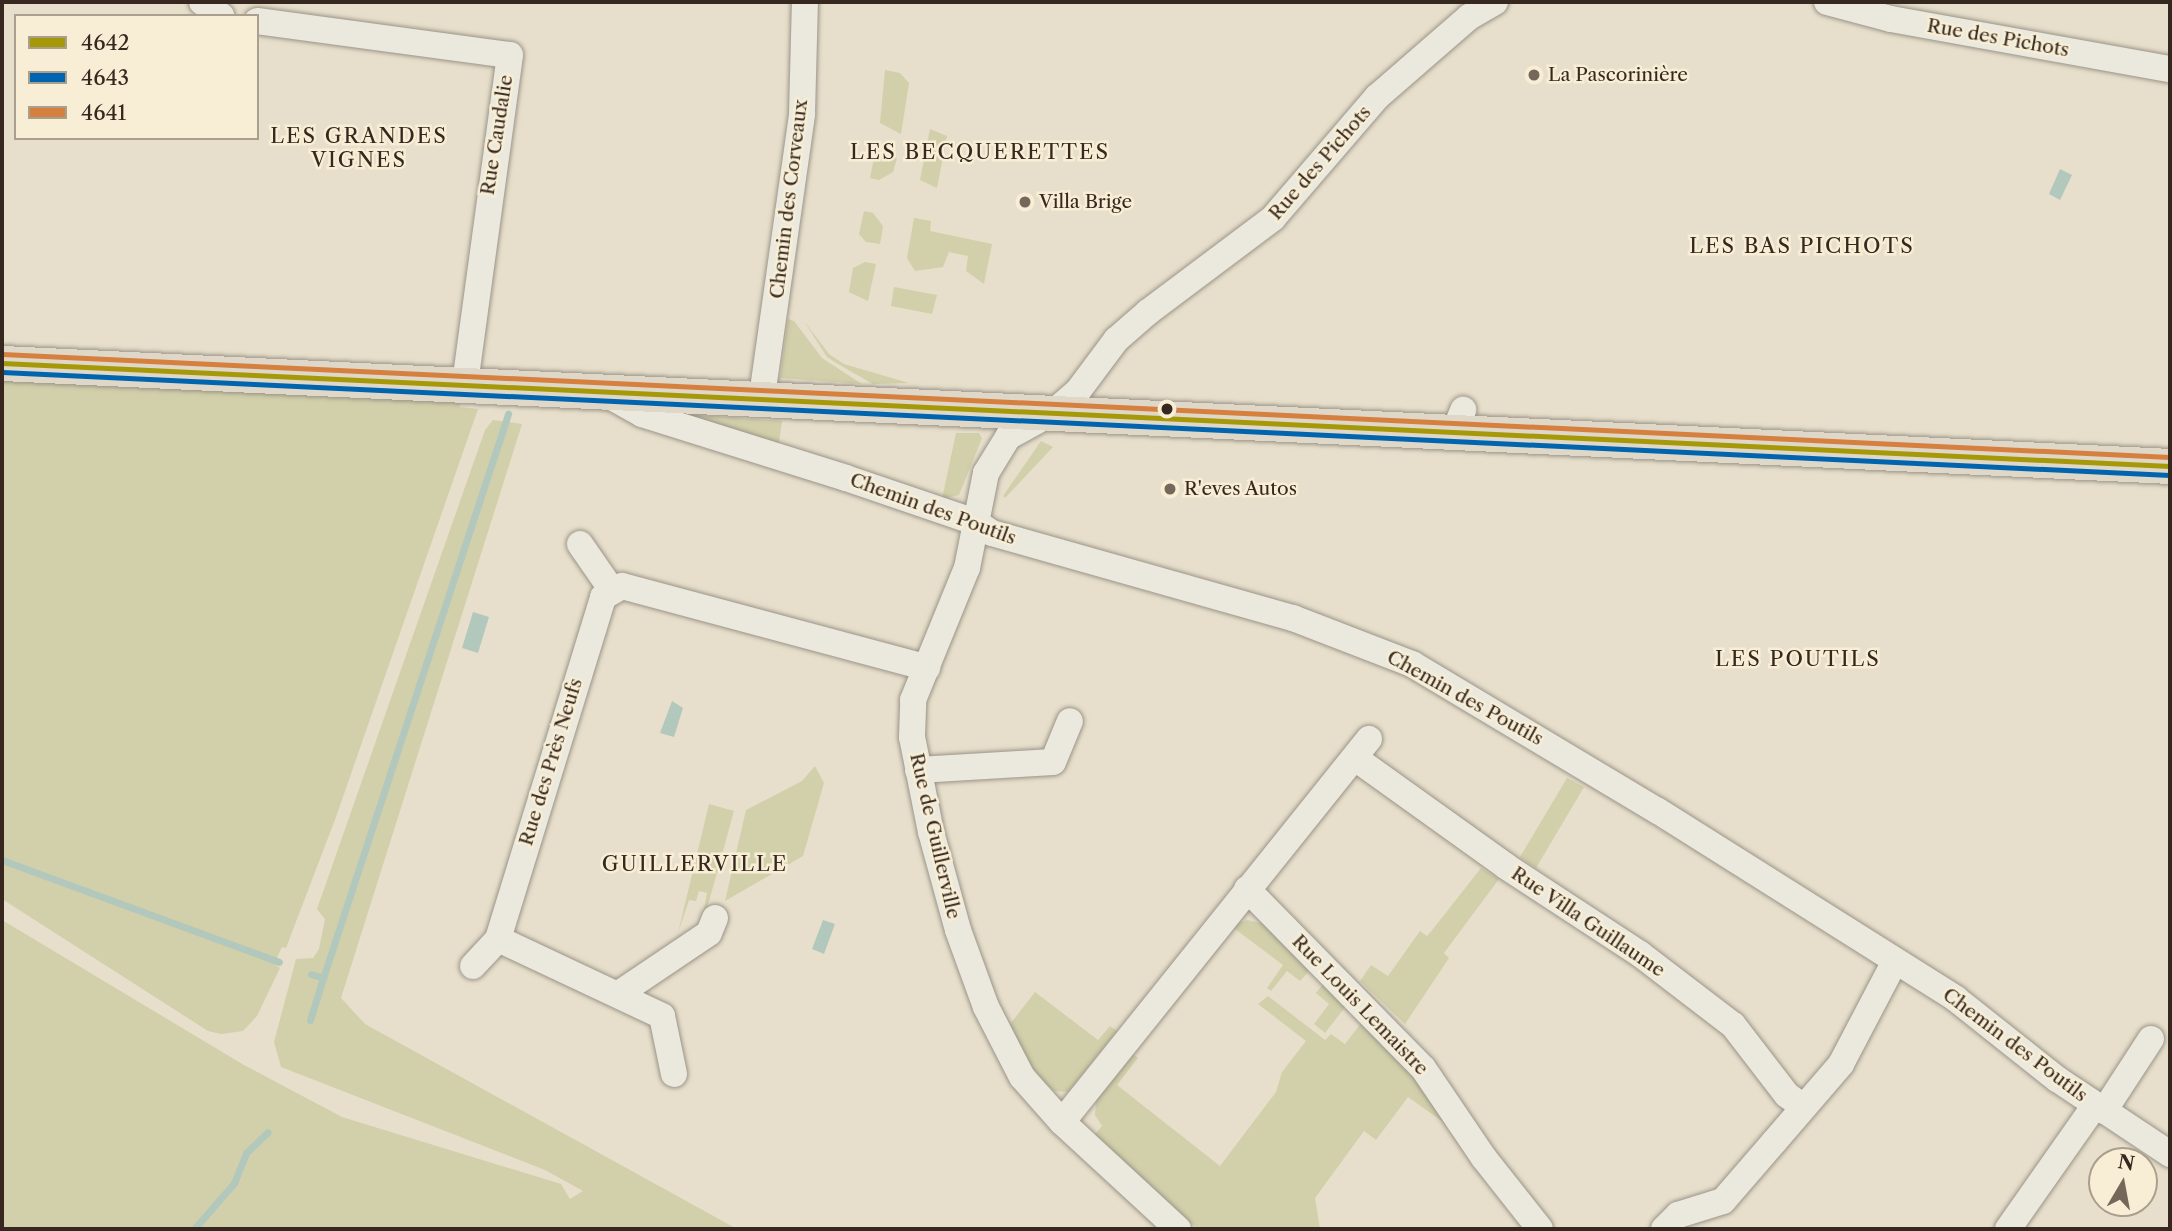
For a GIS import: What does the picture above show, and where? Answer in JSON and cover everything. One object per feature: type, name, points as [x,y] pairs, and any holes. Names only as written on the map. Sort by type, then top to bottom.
[{"type":"main road","points":[[2,363],[1055,411],[1468,420],[2170,466]]},
{"type":"street","points":[[202,2],[218,14]]},
{"type":"street","name":"Chemin des Corveaux","points":[[762,396],[802,114],[805,2]]},
{"type":"street","name":"Rue des Pichots","points":[[1055,411],[1078,391],[1116,340],[1148,312],[1273,218],[1377,97],[1469,17],[1495,2]]},
{"type":"street","name":"Rue des Pichots","points":[[1841,4],[2170,69]]},
{"type":"street","name":"Rue Caudalie","points":[[259,21],[510,55],[465,384]]},
{"type":"street","name":"Chemin des Poutils","points":[[597,390],[642,414],[975,522],[992,533],[1293,618],[1412,664],[1987,1020],[2099,1108],[2170,1154]]},
{"type":"street","name":"Rue de Guillerville","points":[[1055,411],[1008,437],[986,473],[967,568],[914,700],[912,737],[958,930],[986,1007],[1023,1077],[1062,1122],[1178,1229]]},
{"type":"street","points":[[580,544],[611,589],[622,586],[927,668]]},
{"type":"street","name":"Rue des Près Neufs","points":[[474,965],[498,939],[561,725],[603,597],[611,589]]},
{"type":"street","points":[[918,770],[1054,762],[1070,721]]},
{"type":"street","name":"Rue Villa Guillaume","points":[[1062,1122],[1362,749],[1507,867],[1640,954],[1723,1017],[1759,1053],[1787,1095],[1802,1105]]},
{"type":"street","name":"Rue Louis Lemaistre","points":[[1247,889],[1423,1068],[1484,1158],[1540,1229]]},
{"type":"street","points":[[620,993],[709,933],[715,918]]},
{"type":"street","points":[[498,939],[620,993],[662,1016],[674,1074]]},
{"type":"street","points":[[1664,1229],[1678,1215],[1723,1201],[1802,1105],[1841,1064],[1895,961]]},
{"type":"street","points":[[2008,1229],[2151,1040]]},
{"type":"green space","points":[[885,70],[900,73],[909,83],[901,134],[880,123]]},
{"type":"green space","points":[[930,129],[947,136],[937,188],[920,180]]},
{"type":"green space","points":[[875,153],[897,158],[893,172],[879,180],[870,178]]},
{"type":"green space","points":[[864,211],[873,213],[883,226],[880,244],[866,242],[859,234]]},
{"type":"green space","points":[[914,218],[931,221],[930,231],[992,244],[984,284],[966,271],[968,256],[949,252],[943,267],[915,271],[907,258]]},
{"type":"green space","points":[[865,262],[876,264],[868,301],[849,292],[853,268]]},
{"type":"green space","points":[[894,287],[937,295],[932,314],[891,306]]},
{"type":"green space","points":[[788,319],[794,321],[822,358],[862,384],[780,378]]},
{"type":"green space","points":[[804,321],[829,354],[844,364],[909,383],[873,384],[843,367],[827,357]]},
{"type":"green space","points":[[2,376],[462,399],[459,407],[478,409],[336,817],[286,948],[282,947],[274,964],[280,968],[257,1016],[243,1031],[221,1034],[208,1031],[2,899]]},
{"type":"green space","points":[[681,414],[782,421],[778,450]]},
{"type":"green space","points":[[493,420],[522,424],[341,998],[365,1024],[737,1229],[2,1229],[2,920],[244,1065],[342,1117],[561,1184],[570,1199],[583,1191],[545,1170],[281,1067],[274,1042],[296,959],[313,958],[319,949],[325,919],[317,909],[485,430]]},
{"type":"green space","points":[[956,433],[979,433],[982,438],[959,495],[942,499]]},
{"type":"green space","points":[[1041,441],[1053,447],[1005,498],[1003,496]]},
{"type":"green space","points":[[815,766],[824,783],[803,856],[725,901],[746,810],[802,781]]},
{"type":"green space","points":[[1567,778],[1584,787],[1536,868],[1520,857]]},
{"type":"green space","points":[[709,804],[734,811],[705,916],[702,919],[707,893],[699,891],[696,901],[689,900],[678,933]]},
{"type":"green space","points":[[1481,868],[1499,879],[1444,953],[1449,958],[1405,1024],[1360,981],[1371,965],[1388,976],[1420,931],[1427,936]]},
{"type":"green space","points":[[1247,920],[1265,924],[1310,970],[1300,981],[1287,971],[1271,991],[1267,988],[1283,965],[1231,926]]},
{"type":"green space","points":[[1324,983],[1346,1006],[1325,1033],[1314,1024],[1329,1004],[1316,993]]},
{"type":"green space","points":[[1035,992],[1098,1040],[1110,1026],[1117,1031],[1068,1092],[1054,1091],[1041,1080],[1007,1028]]},
{"type":"green space","points":[[1268,996],[1325,1040],[1331,1034],[1345,1044],[1362,1022],[1411,1071],[1408,1075],[1415,1074],[1460,1134],[1408,1097],[1376,1140],[1364,1131],[1315,1198],[1320,1229],[1198,1229],[1092,1138],[1102,1126],[1095,1115],[1096,1101],[1132,1053],[1138,1058],[1117,1085],[1220,1166],[1276,1092],[1282,1072],[1306,1041],[1258,1004]]},
{"type":"shaded area","points":[[2060,169],[2072,175],[2060,200],[2049,194]]},
{"type":"shaded area","points":[[473,612],[489,617],[478,653],[462,648]]},
{"type":"shaded area","points":[[672,701],[683,708],[674,737],[660,733]]},
{"type":"shaded area","points":[[823,920],[835,924],[824,954],[812,949]]},
{"type":"waterway","points":[[311,974],[323,978],[508,414]]},
{"type":"waterway","points":[[2,860],[279,962]]},
{"type":"waterway","points":[[310,1020],[323,978]]},
{"type":"waterway","points":[[194,1229],[234,1183],[246,1153],[268,1132]]},
{"type":"transit line","name":"4641","points":[[2,354],[2170,457]]},
{"type":"transit line","name":"4642","points":[[2,363],[2170,466]]},
{"type":"transit line","name":"4643","points":[[2,372],[2170,475]]},
{"type":"place","name":"La Pascorinière","points":[[1534,75]]},
{"type":"place","name":"Villa Brige","points":[[1025,202]]},
{"type":"place","name":"R'eves Autos","points":[[1170,489]]},
{"type":"district","name":"LES GRANDES VIGNES","points":[[359,148]]},
{"type":"district","name":"LES BECQUERETTES","points":[[980,152]]},
{"type":"district","name":"LES BAS PICHOTS","points":[[1802,246]]},
{"type":"district","name":"LES POUTILS","points":[[1798,659]]},
{"type":"district","name":"GUILLERVILLE","points":[[695,864]]}]
